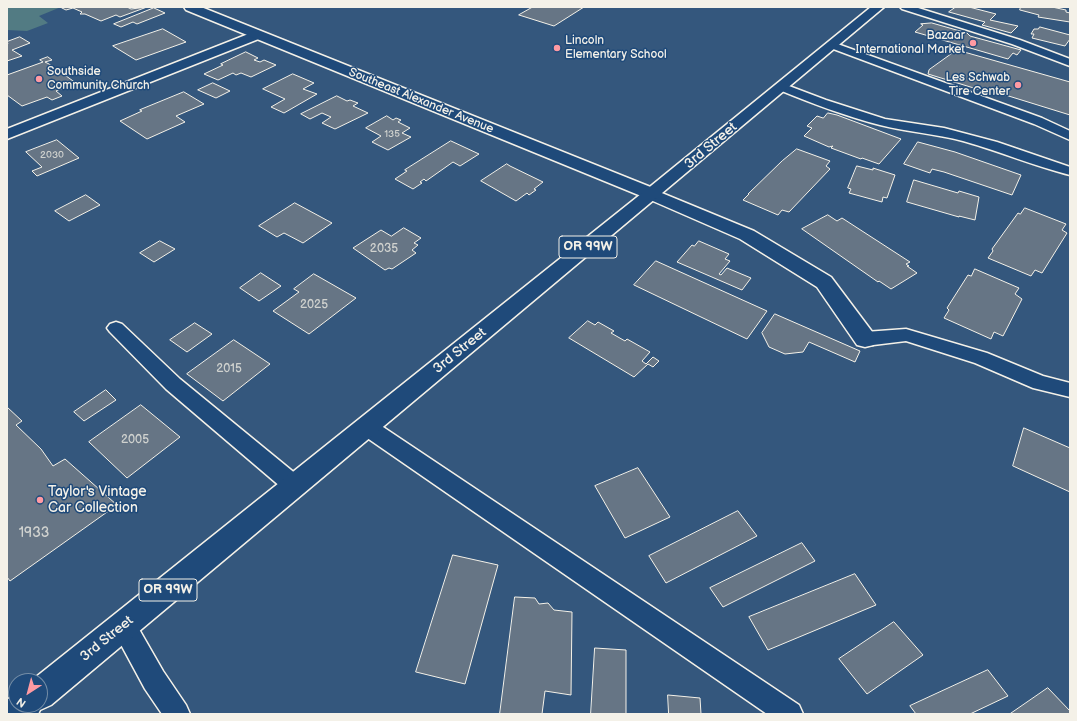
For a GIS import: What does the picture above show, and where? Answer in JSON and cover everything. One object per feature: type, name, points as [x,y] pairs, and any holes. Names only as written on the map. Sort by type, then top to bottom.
[{"type":"main road","name":"Southeast Alexander Avenue","points":[[190,7],[652,194],[747,235],[824,282],[865,339]]},
{"type":"main road","name":"3rd Street","points":[[48,687],[296,486],[878,7]]},
{"type":"main road","points":[[7,134],[256,35]]},
{"type":"lane","points":[[904,7],[1016,42],[1070,63]]},
{"type":"lane","points":[[832,45],[1038,121],[1070,136]]},
{"type":"lane","points":[[781,87],[822,103],[869,118],[911,128],[939,131],[992,145],[1070,171]]},
{"type":"lane","points":[[116,328],[173,384],[296,486]]},
{"type":"lane","points":[[865,339],[906,335],[981,358],[1040,383],[1070,390]]},
{"type":"lane","points":[[367,427],[790,714]]},
{"type":"lane","points":[[123,626],[154,680],[177,714]]},
{"type":"green space","points":[[7,7],[61,7],[39,16],[48,23],[27,31],[7,30]]},
{"type":"building","points":[[127,7],[131,9],[147,7],[120,17],[116,15],[101,21],[85,14],[80,14],[82,12],[73,8],[66,10],[62,8]]},
{"type":"building","points":[[533,7],[584,7],[554,26],[519,15]]},
{"type":"building","points":[[956,7],[969,7],[996,14],[990,20],[1018,26],[1011,33],[982,25],[985,22],[949,12]]},
{"type":"building","points":[[1021,7],[1052,7],[1066,10],[1066,12],[1070,13],[1070,22],[1038,17],[1039,15],[1020,10]]},
{"type":"building","points":[[154,8],[165,13],[137,24],[133,22],[121,27],[114,24]]},
{"type":"building","name":"Bazaar International Market","points":[[932,23],[967,33],[970,36],[1021,50],[1017,55],[1013,53],[1008,59],[915,32],[923,25],[921,24]]},
{"type":"building","points":[[1040,27],[1070,35],[1070,39],[1065,46],[1032,38],[1034,34],[1031,34],[1034,29],[1038,29]]},
{"type":"building","points":[[163,29],[186,42],[136,60],[113,46]]},
{"type":"building","points":[[20,37],[30,43],[12,50],[22,56],[7,61],[7,42]]},
{"type":"building","name":"Les Schwab Tire Center","points":[[957,50],[1070,82],[1070,115],[986,89],[977,89],[928,74],[929,70]]},
{"type":"building","points":[[246,52],[258,58],[254,60],[260,62],[264,60],[276,65],[251,77],[241,73],[236,75],[233,73],[218,80],[204,74],[223,65],[221,64]]},
{"type":"building","name":"Southside Community Church","points":[[48,57],[52,60],[45,62],[76,83],[56,91],[62,96],[52,100],[47,97],[22,106],[7,95],[7,75],[43,62],[40,60]]},
{"type":"building","points":[[293,74],[314,83],[303,89],[317,94],[284,113],[271,107],[285,99],[263,89]]},
{"type":"building","points":[[213,83],[230,91],[216,98],[198,90]]},
{"type":"building","points":[[184,92],[204,104],[176,116],[185,122],[147,139],[120,121],[142,111],[140,110]]},
{"type":"building","points":[[337,96],[347,101],[350,100],[358,103],[353,106],[368,113],[335,129],[322,123],[331,117],[322,113],[310,119],[301,114]]},
{"type":"building","points":[[828,113],[901,139],[879,164],[831,148],[833,146],[829,147],[804,136],[812,128],[807,126],[817,116],[823,118]]},
{"type":"building","points":[[387,116],[393,120],[396,118],[401,120],[398,122],[410,128],[402,133],[411,137],[388,150],[372,142],[381,136],[366,128]]},
{"type":"building","points":[[57,140],[79,158],[37,176],[32,171],[42,167],[26,152]]},
{"type":"building","points":[[451,141],[479,154],[460,166],[453,162],[426,181],[424,179],[420,182],[422,183],[413,189],[395,179],[407,171],[405,170]]},
{"type":"building","points":[[918,142],[955,152],[1021,175],[1012,195],[944,172],[932,169],[930,173],[904,164]]},
{"type":"building","points":[[797,149],[830,161],[826,166],[830,169],[789,212],[782,210],[778,215],[743,200],[782,161]]},
{"type":"building","points":[[507,164],[543,182],[529,195],[527,193],[516,201],[481,181]]},
{"type":"building","points":[[857,166],[873,170],[873,168],[895,175],[887,198],[883,197],[882,202],[849,193],[851,189],[848,188]]},
{"type":"building","points":[[914,180],[958,193],[959,191],[979,197],[975,220],[907,202]]},
{"type":"building","points":[[86,195],[100,205],[69,221],[55,211]]},
{"type":"building","points":[[295,203],[332,223],[303,243],[284,233],[277,237],[259,226]]},
{"type":"building","points":[[1025,208],[1066,224],[1062,230],[1067,233],[1042,273],[1035,270],[1031,276],[988,258],[993,251],[992,249],[1018,213],[1020,214]]},
{"type":"building","points":[[828,215],[837,221],[842,218],[910,262],[906,264],[909,266],[907,266],[917,273],[891,289],[879,281],[878,282],[802,229]]},
{"type":"building","points":[[404,228],[421,238],[414,243],[418,245],[412,250],[416,253],[392,269],[389,268],[385,270],[353,248],[381,230],[391,236]]},
{"type":"building","points":[[160,241],[175,249],[154,262],[140,253]]},
{"type":"building","points":[[699,241],[729,254],[725,259],[730,261],[719,274],[721,275],[727,268],[751,278],[742,290],[677,262],[692,245],[694,246]]},
{"type":"building","points":[[656,261],[767,311],[747,339],[634,285]]},
{"type":"building","points":[[975,269],[1019,288],[1015,294],[1022,299],[1003,336],[994,332],[991,339],[944,318],[949,310],[947,308],[968,275],[971,276]]},
{"type":"building","points":[[261,273],[281,286],[259,301],[240,288]]},
{"type":"building","points":[[314,274],[356,298],[309,334],[273,311],[299,292],[294,289]]},
{"type":"building","points":[[775,314],[860,351],[855,362],[809,342],[803,352],[785,354],[769,347],[762,333]]},
{"type":"building","points":[[588,321],[595,325],[598,322],[614,331],[611,333],[625,341],[627,339],[650,352],[642,361],[646,364],[653,357],[659,361],[653,367],[648,364],[634,377],[569,338]]},
{"type":"building","points":[[195,323],[212,334],[187,352],[170,340]]},
{"type":"building","points":[[234,340],[270,364],[223,401],[187,374]]},
{"type":"building","points":[[106,390],[116,400],[84,421],[74,412]]},
{"type":"building","points":[[141,405],[180,437],[127,478],[89,442]]},
{"type":"building","points":[[7,407],[22,421],[16,425],[41,449],[53,466],[65,459],[117,505],[10,581],[7,577]]},
{"type":"building","points":[[1024,428],[1070,448],[1070,492],[1013,466]]},
{"type":"building","points":[[638,468],[670,517],[625,538],[595,486]]},
{"type":"building","points":[[738,511],[757,536],[666,583],[649,556]]},
{"type":"building","points":[[802,543],[815,561],[723,607],[710,588]]},
{"type":"building","points":[[453,555],[498,565],[465,684],[416,672]]},
{"type":"building","points":[[855,574],[876,605],[768,650],[749,617]]},
{"type":"building","points":[[515,597],[535,598],[539,604],[548,603],[554,610],[572,612],[571,695],[545,691],[542,714],[500,714]]},
{"type":"building","points":[[894,622],[923,655],[867,694],[839,659]]},
{"type":"building","points":[[595,648],[626,650],[626,714],[591,714]]},
{"type":"building","points":[[988,670],[1008,696],[970,714],[916,714],[910,706]]},
{"type":"building","points":[[1048,688],[1070,711],[1070,714],[1010,714]]},
{"type":"building","points":[[668,695],[700,698],[701,714],[669,714]]},
{"type":"place","name":"Bazaar International Market","points":[[973,43]]},
{"type":"place","name":"Lincoln Elementary School","points":[[557,48]]},
{"type":"place","name":"Southside Community Church","points":[[39,79]]},
{"type":"place","name":"Les Schwab Tire Center","points":[[1018,85]]},
{"type":"place","name":"Taylor's Vintage Car Collection","points":[[40,500]]}]
